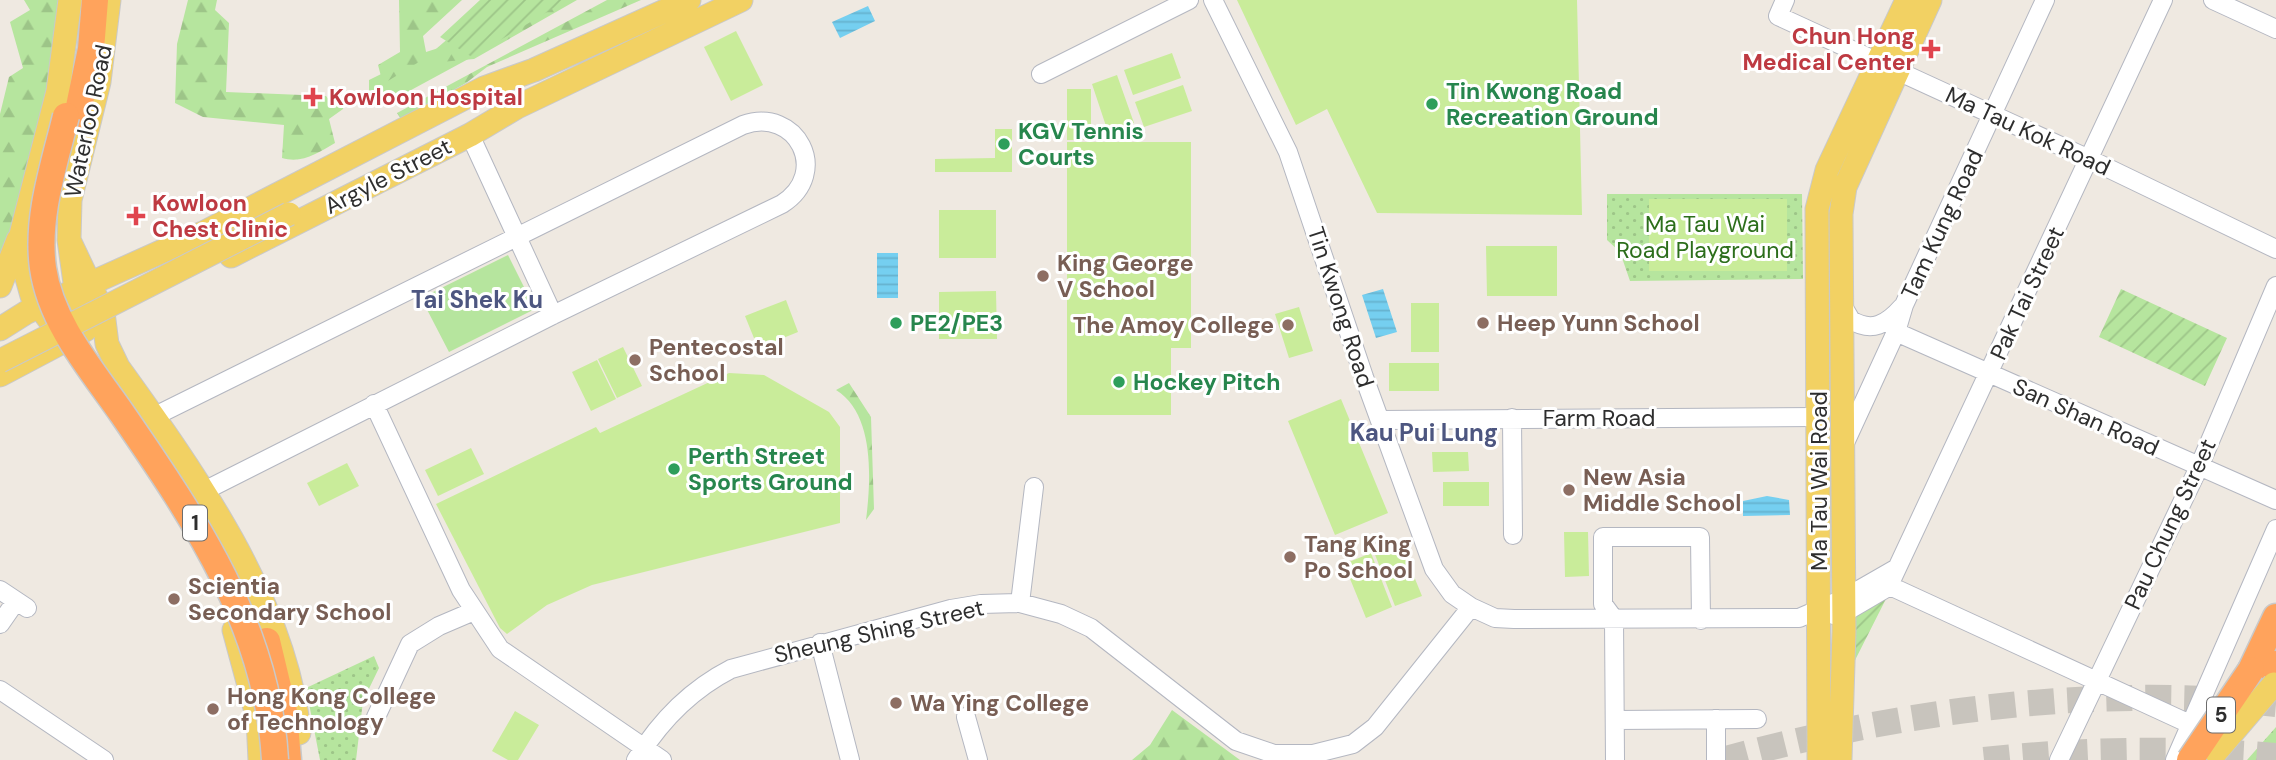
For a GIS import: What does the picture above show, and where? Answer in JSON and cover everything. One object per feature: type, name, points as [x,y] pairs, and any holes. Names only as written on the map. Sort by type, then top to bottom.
[{"type":"highway","name":"Waterloo Road","points":[[71,118],[83,0]]},
{"type":"highway","name":"Waterloo Road","points":[[71,118],[91,49],[95,0]]},
{"type":"highway","name":"1","points":[[71,118],[47,198],[41,246],[55,312],[184,504],[223,575],[244,618],[261,666],[271,715],[275,760]]},
{"type":"highway","name":"1","points":[[71,118],[54,218],[54,248],[61,287],[88,340],[198,500],[246,590],[274,663],[284,712],[288,760]]},
{"type":"highway","points":[[2269,676],[2276,617]]},
{"type":"highway","name":"5","points":[[2214,756],[2269,676],[2276,631]]},
{"type":"highway","name":"5","points":[[2190,760],[2269,676]]},
{"type":"main road","name":"Waterloo Road","points":[[0,286],[20,241],[58,91],[70,0]]},
{"type":"main road","name":"Waterloo Road","points":[[83,287],[69,240],[70,200],[99,82],[108,0]]},
{"type":"main road","name":"Argyle Street","points":[[0,328],[203,233],[484,88],[509,81],[689,0]]},
{"type":"main road","name":"Argyle Street","points":[[0,375],[104,319],[470,135],[500,104],[741,0]]},
{"type":"main road","points":[[1888,66],[1907,0]]},
{"type":"main road","points":[[1888,66],[1930,0]]},
{"type":"main road","name":"Ma Tau Wai Road","points":[[1819,760],[1815,615],[1818,201],[1827,170],[1888,66]]},
{"type":"main road","name":"Ma Tau Wai Road","points":[[1840,760],[1844,606],[1841,214],[1844,187],[1888,66]]},
{"type":"main road","points":[[0,361],[500,104],[509,81]]},
{"type":"main road","points":[[0,350],[500,104]]},
{"type":"main road","points":[[20,241],[37,262],[54,264],[69,240]]},
{"type":"main road","points":[[20,241],[38,308],[71,338],[200,550],[234,631],[258,719],[260,760]]},
{"type":"main road","points":[[83,287],[104,319],[107,344],[203,493],[268,615],[283,651],[293,691],[300,760]]},
{"type":"main road","points":[[71,338],[84,327],[83,287]]},
{"type":"main road","points":[[234,631],[249,635],[260,634],[266,626],[268,615]]},
{"type":"street","points":[[1041,74],[1189,0]]},
{"type":"street","name":"Tin Kwong Road","points":[[1213,0],[1289,152],[1434,569],[1452,594],[1494,618],[1701,620],[1815,615],[1844,606]]},
{"type":"street","name":"Tam Kung Road","points":[[1842,449],[1896,332],[1904,304],[2045,0]]},
{"type":"street","name":"Pak Tai Street","points":[[1890,586],[2163,0]]},
{"type":"street","points":[[2214,0],[2276,29]]},
{"type":"street","name":"Ma Tau Kok Road","points":[[1782,8],[1888,66],[2276,249]]},
{"type":"street","points":[[153,417],[752,122],[763,121],[783,126],[804,150],[806,161],[803,182],[790,199],[374,404],[203,493],[171,499]]},
{"type":"street","points":[[470,135],[553,315]]},
{"type":"street","name":"Pau Chung Street","points":[[2059,760],[2199,467],[2276,286]]},
{"type":"street","points":[[1841,303],[1853,321],[1872,327],[1890,320],[1904,304]]},
{"type":"street","name":"San Shan Road","points":[[1896,332],[2276,500]]},
{"type":"street","points":[[374,404],[461,590],[500,649],[640,753],[662,760]]},
{"type":"street","name":"Farm Road","points":[[1380,420],[1818,417]]},
{"type":"street","points":[[1512,418],[1513,536]]},
{"type":"street","points":[[1020,603],[1034,487]]},
{"type":"street","points":[[2175,760],[2276,529]]},
{"type":"street","points":[[1615,760],[1614,620],[1603,604],[1602,537],[1700,537],[1701,620]]},
{"type":"street","points":[[1844,606],[1897,568]]},
{"type":"street","points":[[1844,606],[1890,586],[2192,725]]},
{"type":"street","points":[[0,590],[21,604],[0,624]]},
{"type":"street","name":"Sheung Shing Street","points":[[640,753],[660,724],[678,706],[715,677],[747,663],[968,606],[1020,603],[1061,614],[1098,632],[1236,741],[1260,751],[1298,755],[1332,751],[1363,737],[1384,716],[1471,607]]},
{"type":"street","points":[[376,718],[410,644],[439,626],[474,611]]},
{"type":"street","points":[[820,643],[850,760]]},
{"type":"street","points":[[0,690],[104,760]]},
{"type":"street","points":[[966,717],[978,760]]},
{"type":"street","points":[[1716,719],[1716,760]]},
{"type":"street","points":[[1615,720],[1757,719]]},
{"type":"green space","points":[[24,0],[60,0],[38,133],[0,263],[0,114],[9,77],[23,68],[10,22],[30,10]]},
{"type":"green space","points":[[188,0],[217,0],[215,10],[229,23],[226,92],[326,96],[330,101],[345,102],[343,109],[329,119],[335,143],[303,159],[282,158],[284,125],[203,117],[175,103],[177,44]]},
{"type":"green space","points":[[399,0],[462,0],[423,36],[427,57],[383,84],[378,65],[400,52]]},
{"type":"green space","points":[[480,0],[567,0],[472,57],[440,37]]},
{"type":"green space","points":[[529,0],[577,0],[474,59],[441,62],[436,49],[487,5]]},
{"type":"green space","points":[[607,0],[641,0],[487,67],[466,83],[401,119],[397,113]]},
{"type":"green space","name":"Tin Kwong Road Recreation Ground","points":[[1237,0],[1577,0],[1582,215],[1377,213],[1327,109],[1296,125]]},
{"type":"green space","points":[[736,31],[763,85],[731,101],[704,47]]},
{"type":"green space","points":[[451,44],[472,57],[378,108],[369,97],[369,80],[426,52]]},
{"type":"green space","points":[[1172,53],[1181,78],[1133,95],[1124,70]]},
{"type":"green space","points":[[1117,75],[1134,123],[1108,132],[1092,84]]},
{"type":"green space","points":[[1183,85],[1192,111],[1144,127],[1135,102]]},
{"type":"green space","points":[[1067,89],[1091,89],[1091,140],[1067,140]]},
{"type":"green space","name":"KGV Tennis Courts","points":[[995,129],[1012,129],[1012,172],[935,172],[935,159],[995,158]]},
{"type":"green space","points":[[1067,142],[1191,142],[1191,348],[1171,348],[1171,415],[1067,415]]},
{"type":"green space","name":"Ma Tau Wai Road Playground","points":[[1607,194],[1802,194],[1803,279],[1630,281],[1620,252],[1607,240]]},
{"type":"green space","name":"Ma Tau Wai Road Playground","points":[[1649,199],[1787,199],[1787,271],[1649,271]]},
{"type":"green space","points":[[939,210],[996,210],[996,258],[939,258]]},
{"type":"green space","points":[[1486,246],[1557,246],[1557,296],[1487,296]]},
{"type":"green space","points":[[508,255],[535,309],[449,352],[421,298]]},
{"type":"green space","points":[[2121,289],[2227,338],[2205,386],[2099,337]]},
{"type":"green space","points":[[996,291],[997,339],[939,339],[939,292]]},
{"type":"green space","points":[[786,300],[798,332],[758,348],[745,316]]},
{"type":"green space","points":[[1411,303],[1439,303],[1439,352],[1411,352]]},
{"type":"green space","points":[[1299,307],[1313,351],[1289,358],[1275,314]]},
{"type":"green space","points":[[623,347],[642,386],[617,398],[598,359]]},
{"type":"green space","points":[[597,360],[616,399],[591,411],[572,372]]},
{"type":"green space","points":[[1389,363],[1439,363],[1439,391],[1389,391]]},
{"type":"green space","name":"Perth Street Sports Ground","points":[[729,373],[764,375],[829,412],[840,427],[840,523],[592,585],[547,605],[507,634],[500,628],[436,504],[596,427],[600,433]]},
{"type":"green space","points":[[849,383],[871,417],[874,509],[866,520],[869,468],[864,431],[849,401],[836,390]]},
{"type":"green space","points":[[1341,399],[1388,513],[1335,535],[1288,421]]},
{"type":"green space","points":[[471,448],[484,474],[438,496],[425,470]]},
{"type":"green space","points":[[1432,452],[1468,452],[1469,471],[1433,472]]},
{"type":"green space","points":[[347,463],[359,486],[319,506],[307,483]]},
{"type":"green space","points":[[1443,482],[1489,482],[1489,506],[1443,506]]},
{"type":"green space","points":[[1564,532],[1588,532],[1589,576],[1565,577]]},
{"type":"green space","points":[[1400,542],[1422,596],[1395,606],[1374,552]]},
{"type":"green space","points":[[1371,553],[1392,607],[1366,618],[1344,564]]},
{"type":"green space","points":[[1890,591],[1846,678],[1847,614]]},
{"type":"green space","points":[[374,656],[379,668],[363,701],[356,760],[320,760],[306,688]]},
{"type":"green space","points":[[1172,710],[1240,760],[1132,760],[1150,745]]},
{"type":"green space","points":[[515,711],[539,725],[518,760],[508,760],[492,751]]},
{"type":"green space","points":[[2276,727],[2276,760],[2247,760]]},
{"type":"water","points":[[868,6],[875,21],[840,38],[832,22]]},
{"type":"water","points":[[877,253],[898,253],[898,298],[877,298]]},
{"type":"water","points":[[1383,289],[1397,332],[1376,338],[1362,295]]},
{"type":"water","points":[[1767,496],[1789,500],[1790,515],[1743,516],[1743,501]]},
{"type":"tunnel","points":[[1722,760],[1858,728],[1996,706],[2136,698],[2276,704]]},
{"type":"tunnel","points":[[1984,760],[2130,751],[2276,756]]},
{"type":"place","name":"Chun Hong Medical Center","points":[[1931,49]]},
{"type":"place","name":"Kowloon Hospital","points":[[313,97]]},
{"type":"place","name":"Tin Kwong Road Recreation Ground","points":[[1432,104]]},
{"type":"place","name":"KGV Tennis Courts","points":[[1004,144]]},
{"type":"place","name":"Kowloon Chest Clinic","points":[[136,216]]},
{"type":"place","name":"King George V School","points":[[1043,276]]},
{"type":"place","name":"PE2/PE3","points":[[896,323]]},
{"type":"place","name":"Heep Yunn School","points":[[1483,323]]},
{"type":"place","name":"The Amoy College","points":[[1288,325]]},
{"type":"place","name":"Pentecostal School","points":[[635,360]]},
{"type":"place","name":"Hockey Pitch","points":[[1119,382]]},
{"type":"place","name":"Perth Street Sports Ground","points":[[674,469]]},
{"type":"place","name":"New Asia Middle School","points":[[1569,490]]},
{"type":"place","name":"Tang King Po School","points":[[1290,557]]},
{"type":"place","name":"Scientia Secondary School","points":[[174,599]]},
{"type":"place","name":"Wa Ying College","points":[[896,703]]},
{"type":"place","name":"Hong Kong College of Technology","points":[[213,709]]},
{"type":"district","name":"Tai Shek Ku","points":[[477,299]]},
{"type":"district","name":"Kau Pui Lung","points":[[1424,432]]}]
